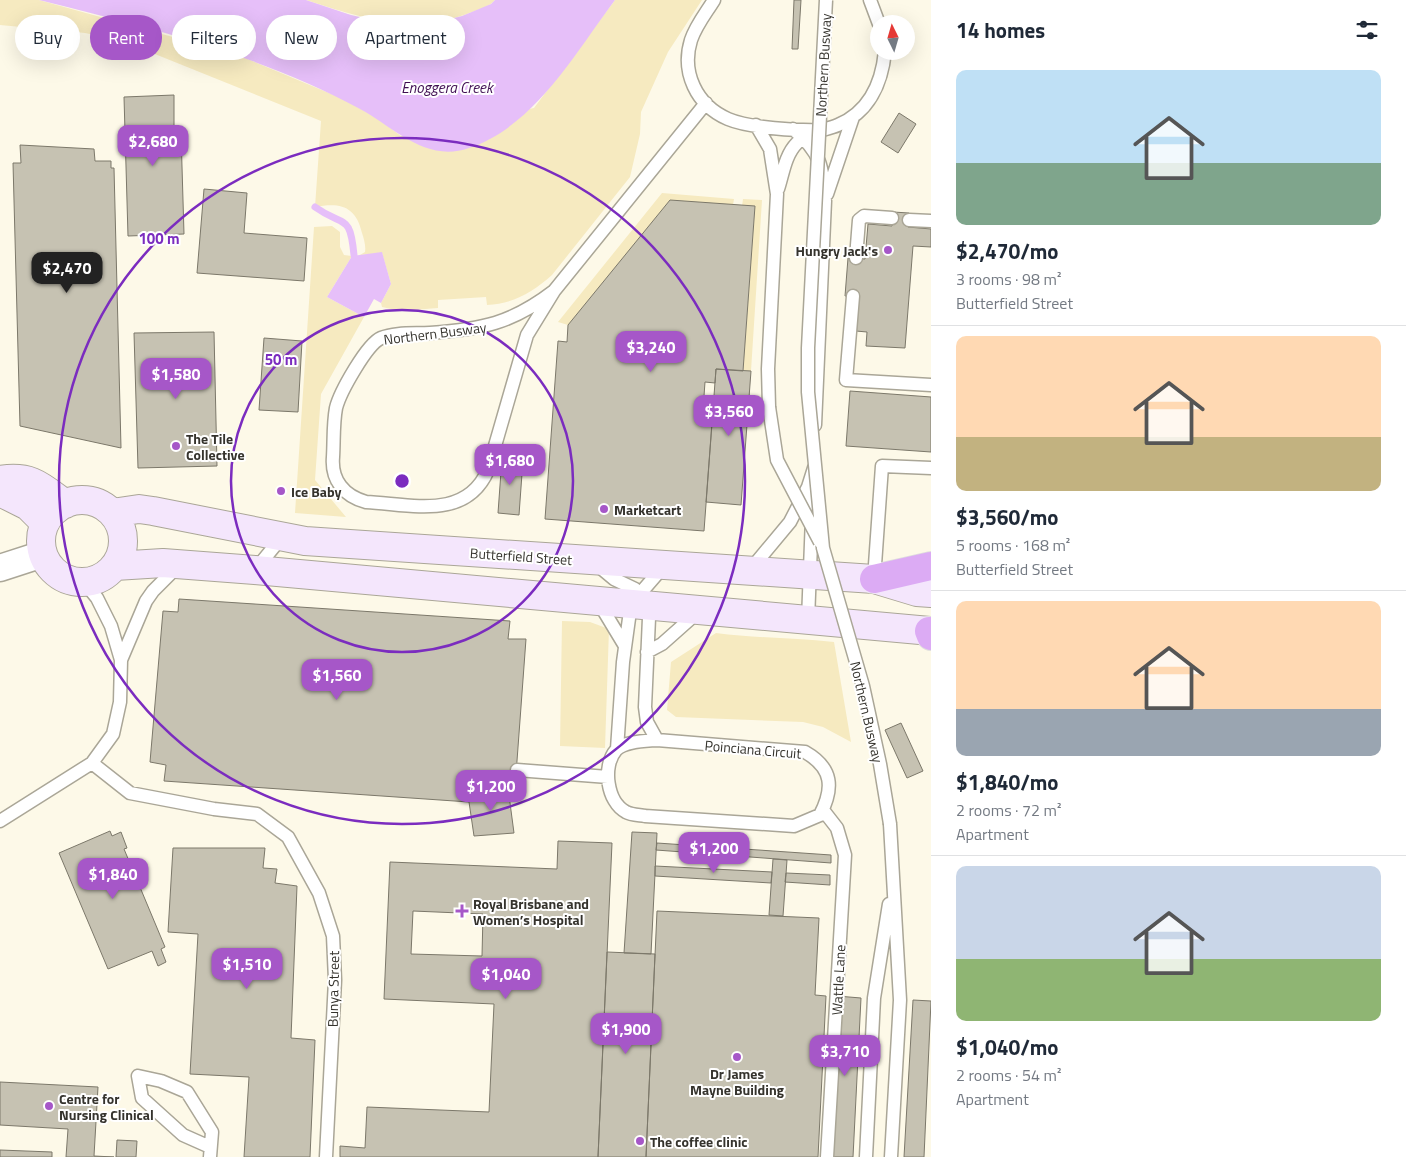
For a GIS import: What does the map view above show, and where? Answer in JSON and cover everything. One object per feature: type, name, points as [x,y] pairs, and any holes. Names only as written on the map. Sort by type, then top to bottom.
[{"type":"highway","points":[[874,579],[931,566]]},
{"type":"street","points":[[0,480],[16,477],[28,479],[65,504]]},
{"type":"street","points":[[0,492],[28,506],[44,523]]},
{"type":"street","points":[[81,500],[98,503],[112,513],[122,529],[123,548],[115,566],[96,580],[84,582],[64,578],[48,564],[43,554],[41,539],[44,523],[56,508],[65,504],[81,500]]},
{"type":"street","name":"Butterfield Street","points":[[112,513],[139,509],[282,537],[664,566],[874,579],[917,592],[931,593]]},
{"type":"street","points":[[0,568],[43,554]]},
{"type":"street","points":[[115,566],[157,563],[179,564],[598,601],[639,601],[699,610],[930,633]]},
{"type":"lane","name":"Northern Busway","points":[[714,0],[697,27],[688,53],[689,78],[706,103],[726,118],[798,133],[823,130],[853,117],[864,107],[876,88],[884,60]]},
{"type":"lane","name":"Northern Busway","points":[[826,0],[808,370],[812,449],[823,548],[862,686],[880,764],[890,824],[900,1000],[891,1157]]},
{"type":"lane","points":[[870,0],[876,15]]},
{"type":"lane","name":"Northern Busway","points":[[554,292],[524,312],[490,326],[472,330],[393,335],[374,342],[342,394],[336,410],[333,470],[343,489],[357,499],[366,502],[440,506],[460,502],[476,490],[488,470],[523,344],[554,292],[706,103]]},
{"type":"lane","name":"Northern Busway","points":[[825,201],[853,117]]},
{"type":"lane","name":"Northern Busway","points":[[756,125],[770,149],[777,194],[768,369],[771,434],[777,460],[823,548]]},
{"type":"lane","name":"Northern Busway","points":[[777,194],[787,158],[795,144],[798,133]]},
{"type":"lane","name":"Northern Busway","points":[[798,133],[814,150],[821,163],[825,201],[808,620]]},
{"type":"lane","points":[[856,258],[858,220],[864,216],[892,218]]},
{"type":"lane","points":[[909,220],[931,221]]},
{"type":"lane","points":[[853,296],[846,380],[931,386]]},
{"type":"lane","points":[[874,579],[882,466],[931,468]]},
{"type":"lane","name":"Northern Busway","points":[[750,570],[761,554],[790,522],[804,496],[814,468]]},
{"type":"lane","points":[[254,570],[282,537]]},
{"type":"lane","points":[[593,560],[614,580],[630,585],[649,618],[645,714],[657,740]]},
{"type":"lane","points":[[121,660],[152,591],[179,564]]},
{"type":"lane","points":[[664,566],[639,601],[625,646],[617,749],[610,760],[608,777],[612,797],[626,812],[645,816],[794,826],[810,821],[820,815],[823,810]]},
{"type":"lane","points":[[0,821],[92,763],[113,734],[120,702],[121,660],[108,620],[97,598],[84,582]]},
{"type":"lane","points":[[598,601],[610,617],[625,646]]},
{"type":"lane","points":[[647,652],[662,644],[699,610]]},
{"type":"lane","name":"Poinciana Circuit","points":[[617,749],[639,741],[657,740],[805,752],[817,759],[827,772],[830,793],[823,810]]},
{"type":"lane","name":"Bunya Street","points":[[92,763],[130,793],[214,810],[258,814],[288,837],[320,892],[333,936],[335,980],[326,1157]]},
{"type":"lane","points":[[517,770],[608,777]]},
{"type":"lane","name":"Wattle Lane","points":[[823,810],[837,828],[845,855],[827,1157]]},
{"type":"lane","name":"Northern Busway","points":[[866,1157],[874,998],[894,880]]},
{"type":"lane","points":[[138,1076],[187,1092],[212,1132],[210,1152],[183,1135],[142,1098],[138,1076]]},
{"type":"shaded area","points":[[0,0],[39,0],[93,15],[90,15],[90,34],[80,33],[80,15],[15,15],[15,26],[0,25]]},
{"type":"shaded area","points":[[306,0],[495,0],[484,8],[463,15],[355,15]]},
{"type":"shaded area","points":[[615,0],[702,0],[668,52],[641,112],[640,134],[630,177],[552,275],[530,292],[514,300],[487,305],[486,297],[438,300],[438,308],[400,311],[382,307],[381,303],[391,284],[382,253],[360,255],[365,252],[365,245],[359,224],[356,217],[346,208],[332,205],[315,207],[321,121],[162,57],[162,34],[172,37],[172,60],[250,60],[341,98],[377,118],[401,136],[534,108]]},
{"type":"shaded area","points":[[662,193],[734,199],[733,205],[568,325],[558,322]]},
{"type":"shaded area","points":[[743,199],[762,200],[751,371],[743,371],[755,207],[742,206]]},
{"type":"shaded area","points":[[332,226],[340,232],[340,247],[344,255],[352,256],[327,297],[364,317],[321,394],[315,480],[346,517],[295,513],[314,227]]},
{"type":"shaded area","points":[[562,621],[590,622],[609,629],[605,748],[560,746]]},
{"type":"shaded area","points":[[716,633],[834,642],[851,742],[823,727],[803,722],[676,717],[667,710],[671,662]]},
{"type":"water","name":"Enoggera Creek","points":[[39,0],[306,0],[351,15],[347,15],[347,60],[465,60],[464,15],[491,4],[495,0],[615,0],[569,64],[534,105],[514,123],[493,137],[469,148],[453,151],[439,151],[425,147],[399,134],[360,109],[322,90],[249,60],[256,60],[256,15],[172,15],[172,35],[162,32],[162,15],[98,15]]},
{"type":"water","points":[[382,252],[391,284],[381,303],[374,299],[364,317],[327,297],[352,256]]},
{"type":"building","points":[[794,0],[801,0],[798,49],[792,49]]},
{"type":"building","points":[[174,95],[174,133],[181,133],[184,234],[128,236],[124,97]]},
{"type":"building","points":[[899,113],[916,124],[898,153],[881,142]]},
{"type":"building","points":[[20,145],[94,149],[95,161],[111,161],[111,168],[114,168],[121,448],[20,426],[13,163],[21,163]]},
{"type":"building","points":[[204,189],[247,193],[244,233],[307,238],[304,281],[197,273]]},
{"type":"building","points":[[670,200],[755,206],[743,371],[716,369],[715,383],[705,382],[703,410],[713,410],[704,531],[545,519],[558,341],[567,342],[568,325]]},
{"type":"building","points":[[893,212],[909,213],[908,227],[931,229],[931,247],[913,246],[905,348],[866,346],[867,332],[856,331],[858,296],[845,296],[848,258],[865,259],[868,224],[892,226]]},
{"type":"building","points":[[214,332],[217,466],[138,468],[134,333]]},
{"type":"building","points":[[264,338],[302,341],[298,412],[259,410]]},
{"type":"building","points":[[716,369],[751,371],[741,505],[706,502]]},
{"type":"building","points":[[850,391],[931,397],[931,452],[846,446]]},
{"type":"building","points":[[502,458],[523,460],[519,515],[498,513]]},
{"type":"building","points":[[179,599],[510,621],[508,639],[526,639],[515,788],[472,788],[469,802],[164,781],[166,765],[150,762],[163,611],[178,612]]},
{"type":"building","points":[[901,723],[923,771],[907,778],[885,730]]},
{"type":"building","points":[[472,788],[508,788],[514,833],[474,836],[469,802]]},
{"type":"building","points":[[110,831],[112,836],[121,832],[127,848],[124,849],[165,947],[161,949],[166,962],[158,966],[152,951],[108,969],[59,853]]},
{"type":"building","points":[[632,832],[657,833],[651,954],[624,953]]},
{"type":"building","points":[[558,841],[612,843],[598,1157],[340,1157],[340,1146],[365,1148],[367,1107],[489,1112],[494,1004],[384,999],[390,862],[557,869]],"holes":[[[413,911],[483,914],[482,956],[411,954]]]},
{"type":"building","points":[[657,843],[831,855],[831,863],[656,850]]},
{"type":"building","points":[[173,848],[265,848],[263,868],[277,869],[275,883],[297,886],[291,1038],[315,1040],[310,1157],[244,1157],[249,1077],[190,1074],[198,934],[168,932]]},
{"type":"building","points":[[773,859],[787,860],[783,916],[769,915]]},
{"type":"building","points":[[655,866],[772,872],[771,883],[655,876]]},
{"type":"building","points":[[786,873],[830,875],[830,885],[785,882]]},
{"type":"building","name":"Dr James Mayne Building","points":[[657,911],[819,918],[815,995],[826,996],[818,1157],[646,1157]]},
{"type":"building","points":[[607,952],[655,954],[646,1157],[598,1157]]},
{"type":"building","points":[[837,996],[861,998],[853,1157],[829,1157]]},
{"type":"building","points":[[913,1000],[931,1001],[924,1157],[904,1157]]},
{"type":"building","name":"Centre for Nursing Clinical","points":[[0,1082],[98,1087],[94,1156],[114,1157],[66,1157],[68,1129],[0,1125]]},
{"type":"building","name":"Centre for Nursing Clinical","points":[[117,1140],[137,1141],[136,1157],[116,1157]]},
{"type":"building","points":[[0,1150],[52,1152],[52,1157],[0,1157]]},
{"type":"waterway","points":[[315,207],[348,226],[354,255]]},
{"type":"place","name":"Hungry Jack's","points":[[888,250]]},
{"type":"place","name":"The Tile Collective","points":[[176,446]]},
{"type":"place","name":"Ice Baby","points":[[281,491]]},
{"type":"place","name":"Marketcart","points":[[604,509]]},
{"type":"place","name":"Royal Brisbane and Women’s Hospital","points":[[462,911]]},
{"type":"place","name":"Dr James Mayne Building","points":[[737,1057]]},
{"type":"place","name":"Centre for Nursing Clinical","points":[[49,1106]]},
{"type":"place","name":"The coffee clinic","points":[[640,1141]]}]
